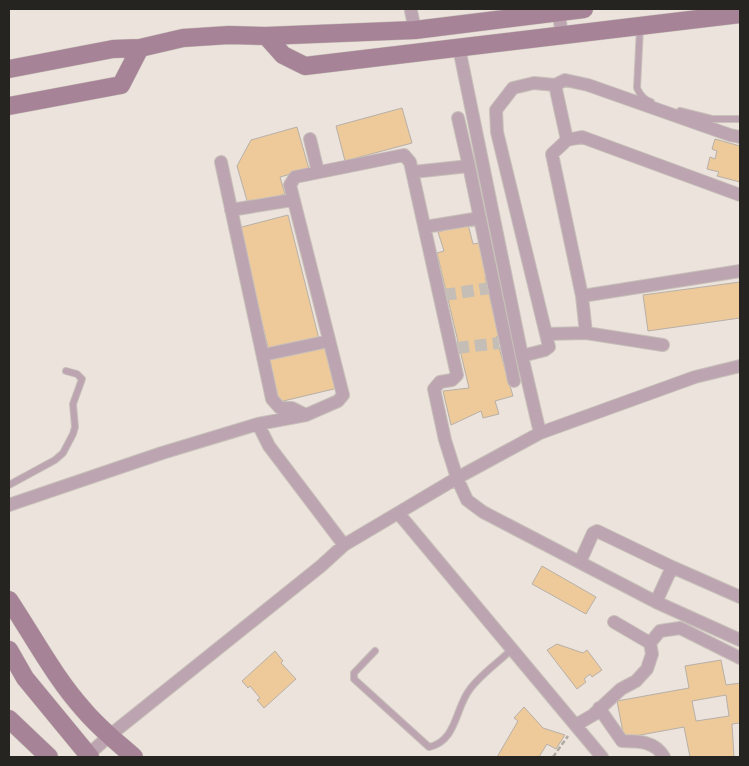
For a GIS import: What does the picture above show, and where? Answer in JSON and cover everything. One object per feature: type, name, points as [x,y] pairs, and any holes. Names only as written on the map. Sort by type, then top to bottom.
[{"type":"street","points":[[9,69],[114,49],[140,48],[183,38],[230,34],[266,36],[415,30],[558,10],[584,9]]},
{"type":"street","points":[[558,10],[562,35]]},
{"type":"street","points":[[411,11],[415,30]]},
{"type":"street","points":[[266,36],[283,55],[305,66],[740,14]]},
{"type":"street","points":[[9,106],[122,85],[140,48]]},
{"type":"street","points":[[459,48],[522,356],[540,433]]},
{"type":"street","points":[[522,356],[545,350],[549,347],[497,132],[496,110],[513,88],[534,83],[555,85],[565,80],[588,85],[730,135],[740,136]]},
{"type":"street","points":[[555,85],[567,140]]},
{"type":"street","points":[[458,118],[480,218],[503,342],[514,381]]},
{"type":"street","points":[[586,333],[582,296],[552,154],[567,140],[582,137],[740,194]]},
{"type":"street","points":[[310,139],[318,172]]},
{"type":"street","points":[[9,505],[162,453],[258,424],[306,415],[338,401],[343,395],[292,200],[290,185],[295,177],[404,155],[410,162],[413,172],[454,348],[457,375],[452,380],[440,382],[434,389],[457,478],[468,500],[483,512],[656,602],[740,640]]},
{"type":"street","points":[[221,162],[272,399],[280,408],[292,408],[306,415]]},
{"type":"street","points":[[413,172],[469,166]]},
{"type":"street","points":[[231,210],[292,200]]},
{"type":"street","points":[[425,227],[480,218]]},
{"type":"street","points":[[582,296],[740,271]]},
{"type":"street","points":[[546,334],[586,333],[663,345]]},
{"type":"street","points":[[263,355],[329,341]]},
{"type":"street","points":[[9,650],[25,678],[89,756],[109,736],[344,545],[457,478],[540,433],[695,377],[740,366]]},
{"type":"street","points":[[258,424],[269,446],[344,545]]},
{"type":"street","points":[[399,514],[602,757]]},
{"type":"street","points":[[580,562],[593,533],[597,531],[672,568],[740,597]]},
{"type":"street","points":[[656,602],[672,568]]},
{"type":"street","points":[[9,600],[84,711],[134,757]]},
{"type":"street","points":[[576,725],[593,715],[621,689],[636,680],[647,669],[652,654],[650,643],[614,622]]},
{"type":"street","points":[[650,643],[660,631],[680,628],[740,658]]},
{"type":"street","points":[[599,708],[622,741],[640,741],[652,745],[664,757]]},
{"type":"street","points":[[9,718],[48,757]]},
{"type":"lane","points":[[640,26],[637,88],[647,101],[712,119],[740,119]]},
{"type":"lane","points":[[9,485],[63,454],[75,427],[73,404],[82,379],[77,374],[66,371]]},
{"type":"lane","points":[[375,651],[354,673],[354,679],[429,747],[437,745],[452,730],[469,690],[512,649]]},
{"type":"path","points":[[553,757],[576,725]]},
{"type":"building","points":[[402,108],[412,143],[345,161],[336,126]]},
{"type":"building","points":[[297,127],[309,169],[280,177],[285,194],[248,204],[237,166],[251,140]]},
{"type":"building","points":[[715,139],[740,146],[740,182],[717,176],[719,172],[707,169],[710,157],[715,159],[717,151],[712,149]]},
{"type":"building","points":[[288,215],[319,339],[269,351],[238,228]]},
{"type":"building","points":[[468,224],[473,244],[479,243],[488,276],[485,277],[499,336],[496,337],[513,396],[495,401],[499,414],[483,418],[481,411],[451,425],[443,391],[469,388],[437,253],[444,251],[438,232]]},
{"type":"building","points":[[740,282],[740,318],[648,331],[643,295]]},
{"type":"building","points":[[327,345],[338,388],[279,402],[268,359]]},
{"type":"building","points":[[542,566],[596,597],[586,614],[532,584]]},
{"type":"building","points":[[557,644],[583,653],[587,650],[602,670],[592,677],[590,674],[584,679],[586,682],[577,689],[547,650]]},
{"type":"building","points":[[275,651],[283,661],[281,663],[296,679],[264,708],[257,700],[260,698],[250,686],[248,688],[242,681]]},
{"type":"building","points":[[721,660],[726,685],[740,683],[740,723],[732,724],[734,757],[690,757],[684,727],[624,738],[617,701],[689,688],[685,666]],"holes":[[[726,695],[729,716],[696,721],[692,701]]]},
{"type":"building","points":[[524,707],[543,728],[565,735],[556,749],[547,744],[539,757],[497,757],[518,721],[514,718]]},
{"type":"tunnel","points":[[444,295],[490,288]]},
{"type":"tunnel","points":[[457,348],[499,343]]}]
